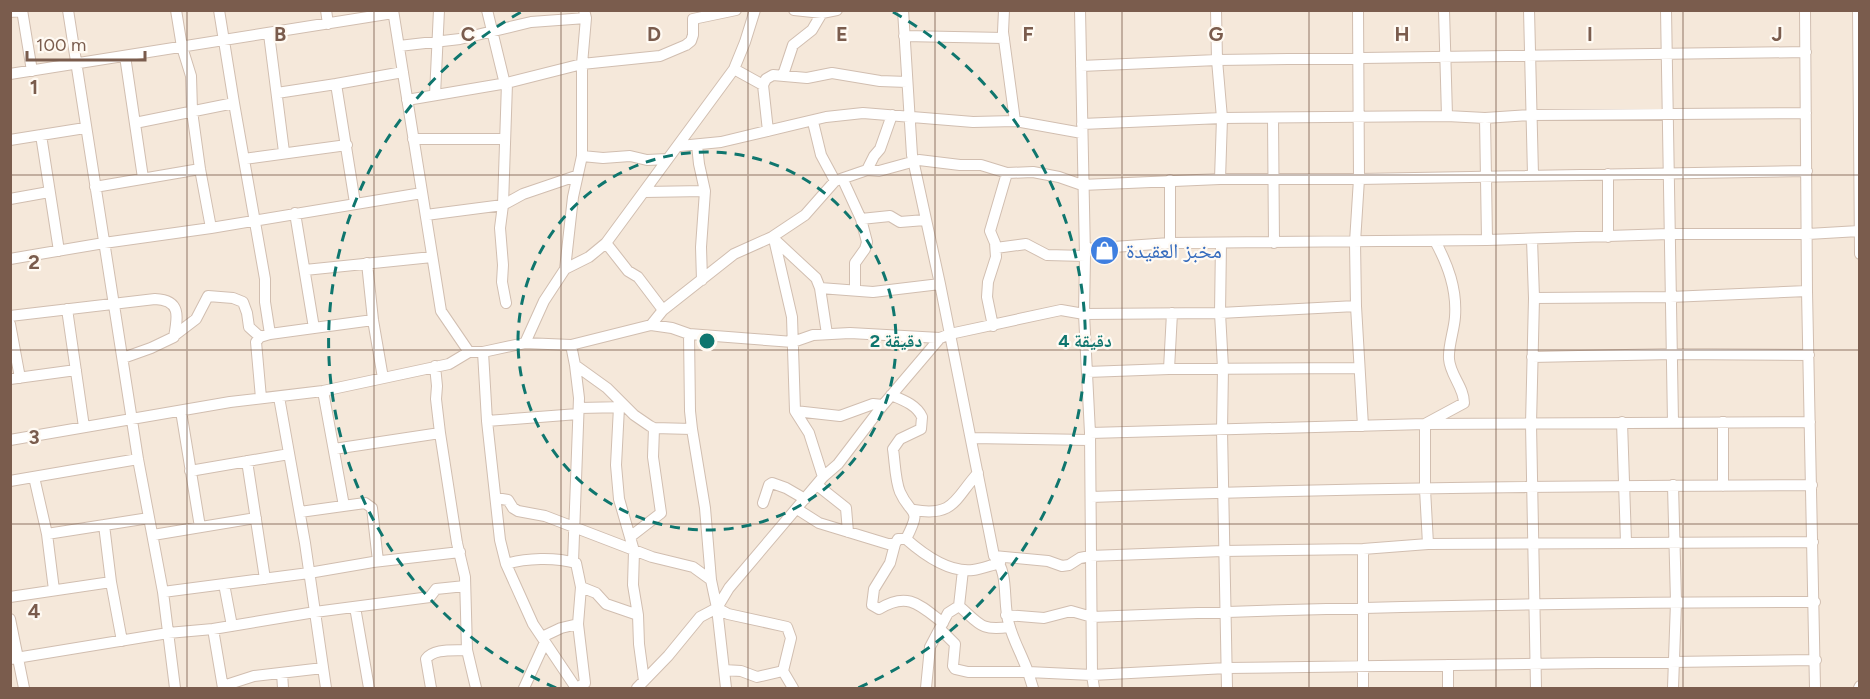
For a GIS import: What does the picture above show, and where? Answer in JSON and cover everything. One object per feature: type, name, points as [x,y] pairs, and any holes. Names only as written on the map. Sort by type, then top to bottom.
[{"type":"street","points":[[10,12],[22,10],[32,71]]},
{"type":"street","points":[[68,10],[138,459],[163,592],[175,688]]},
{"type":"street","points":[[176,10],[182,47],[191,76],[192,111],[200,169],[212,228]]},
{"type":"street","points":[[219,10],[265,279],[265,335]]},
{"type":"street","points":[[326,10],[328,24]]},
{"type":"street","points":[[435,95],[440,10]]},
{"type":"street","points":[[487,10],[504,80],[507,83],[503,205],[500,228],[502,282],[506,303]]},
{"type":"street","points":[[407,100],[507,83],[582,64],[660,56],[691,41],[693,19],[736,10]]},
{"type":"street","points":[[525,343],[544,301],[566,269],[589,257],[606,243],[667,159],[680,146],[734,69],[746,42],[755,10]]},
{"type":"street","points":[[794,10],[822,13],[837,10]]},
{"type":"street","points":[[903,10],[908,116],[913,162],[940,284],[945,336],[972,438],[1005,590],[1009,627],[1034,688]]},
{"type":"street","points":[[1004,10],[1004,38],[1015,121]]},
{"type":"street","points":[[1080,10],[1085,252],[1084,314],[1091,497],[1090,556],[1094,688]]},
{"type":"street","points":[[1216,10],[1222,118],[1220,178]]},
{"type":"street","points":[[1358,10],[1359,179],[1355,242],[1358,368],[1363,426]]},
{"type":"street","points":[[1444,10],[1447,116]]},
{"type":"street","points":[[1529,10],[1533,175]]},
{"type":"street","points":[[1666,10],[1673,422]]},
{"type":"street","points":[[1805,10],[1815,688]]},
{"type":"street","points":[[1858,10],[1860,254]]},
{"type":"street","points":[[10,74],[269,34],[393,12],[441,311],[469,352]]},
{"type":"street","points":[[783,75],[793,45],[812,30],[822,13]]},
{"type":"street","points":[[399,46],[460,39],[491,30],[585,14],[582,64],[582,156],[576,176],[566,269]]},
{"type":"street","points":[[269,34],[284,152]]},
{"type":"street","points":[[904,36],[1004,38]]},
{"type":"street","points":[[1081,66],[1217,60],[1806,52]]},
{"type":"street","points":[[126,56],[144,178]]},
{"type":"street","points":[[734,69],[763,85]]},
{"type":"street","points":[[277,93],[403,72]]},
{"type":"street","points":[[768,131],[763,85],[769,76],[807,78],[841,73],[880,81],[907,82]]},
{"type":"street","points":[[336,84],[356,203]]},
{"type":"street","points":[[135,123],[234,103]]},
{"type":"street","points":[[680,146],[721,142],[813,122],[826,117],[853,114],[973,122],[1015,121],[1082,128],[1222,118],[1447,116],[1485,118],[1531,115],[1806,112]]},
{"type":"street","points":[[867,170],[880,149],[892,115]]},
{"type":"street","points":[[1273,118],[1274,243]]},
{"type":"street","points":[[1485,118],[1487,240]]},
{"type":"street","points":[[813,122],[820,155],[839,180],[861,219],[865,231],[867,246],[855,263],[855,290]]},
{"type":"street","points":[[10,140],[85,128]]},
{"type":"street","points":[[41,135],[59,250]]},
{"type":"street","points":[[414,139],[505,138]]},
{"type":"street","points":[[244,159],[347,145]]},
{"type":"street","points":[[697,145],[705,191],[701,247],[702,280]]},
{"type":"street","points":[[582,156],[667,159]]},
{"type":"street","points":[[651,325],[663,310],[734,254],[773,238],[805,215],[839,180],[867,170],[879,171],[924,160],[960,165],[981,165],[1007,172],[1033,172],[1059,177],[1082,185],[1220,178],[1359,179],[1807,171]]},
{"type":"street","points":[[95,187],[200,169]]},
{"type":"street","points":[[993,326],[987,297],[996,248],[990,231],[1007,172]]},
{"type":"street","points":[[1608,174],[1608,237]]},
{"type":"street","points":[[426,215],[503,205],[523,194],[576,176]]},
{"type":"street","points":[[1170,180],[1170,243]]},
{"type":"street","points":[[644,192],[705,191]]},
{"type":"street","points":[[10,199],[49,192]]},
{"type":"street","points":[[10,259],[422,193]]},
{"type":"street","points":[[295,213],[314,328]]},
{"type":"street","points":[[861,219],[890,216],[903,222],[926,220]]},
{"type":"street","points":[[996,248],[1026,244],[1047,255],[1170,243],[1435,241],[1859,231]]},
{"type":"street","points":[[773,238],[816,278],[820,288],[828,334]]},
{"type":"street","points":[[773,238],[792,317],[795,411],[809,433],[820,481],[846,508],[848,532]]},
{"type":"street","points":[[1532,239],[1534,298],[1531,424],[1536,688]]},
{"type":"street","points":[[1425,424],[1464,403],[1464,394],[1449,361],[1455,317],[1455,295],[1445,260],[1435,241]]},
{"type":"street","points":[[606,243],[628,271],[638,277],[663,310]]},
{"type":"street","points":[[1221,243],[1223,551],[1227,688]]},
{"type":"street","points":[[305,270],[432,257]]},
{"type":"street","points":[[367,263],[373,320],[383,378]]},
{"type":"street","points":[[820,288],[887,291],[940,284]]},
{"type":"street","points":[[1534,298],[1670,297],[1808,291]]},
{"type":"street","points":[[123,358],[174,337],[196,319],[208,296],[233,298],[243,302],[249,327],[265,335]]},
{"type":"street","points":[[10,316],[166,299],[177,309],[175,335]]},
{"type":"street","points":[[10,440],[261,398],[323,390],[449,364],[469,352],[483,352],[525,343],[572,345],[651,325],[672,328],[689,334],[793,342],[813,335],[850,333],[945,336],[1057,311],[1084,314],[1220,313],[1356,306]]},
{"type":"street","points":[[67,309],[84,427]]},
{"type":"street","points":[[1169,369],[1172,313]]},
{"type":"street","points":[[261,398],[256,342],[265,335],[373,320]]},
{"type":"street","points":[[10,324],[15,379],[76,370]]},
{"type":"street","points":[[689,334],[690,411],[705,508],[711,580],[717,608],[726,688]]},
{"type":"street","points":[[641,685],[668,657],[700,617],[717,608],[729,588],[820,481],[838,464],[891,395],[945,336]]},
{"type":"street","points":[[572,345],[578,411],[573,562]]},
{"type":"street","points":[[483,352],[487,421],[500,540],[506,564],[522,602],[543,639],[577,688],[585,683],[578,624],[581,588],[578,565],[557,558],[547,560],[526,558],[506,564]]},
{"type":"street","points":[[1532,357],[1673,354],[1809,355]]},
{"type":"street","points":[[575,365],[607,388],[623,407],[654,428],[692,429]]},
{"type":"street","points":[[435,366],[440,433],[465,586],[467,650],[476,688]]},
{"type":"street","points":[[1087,372],[1223,368],[1358,368]]},
{"type":"street","points":[[323,390],[344,506]]},
{"type":"street","points":[[891,395],[916,408],[922,417],[921,429],[900,439],[893,449],[900,490],[914,510],[914,525],[906,539]]},
{"type":"street","points":[[279,397],[300,512],[326,688]]},
{"type":"street","points":[[795,411],[840,416],[873,405],[883,405]]},
{"type":"street","points":[[487,421],[623,407]]},
{"type":"street","points":[[623,407],[616,465],[619,499],[634,551],[633,585],[638,615],[641,685]]},
{"type":"street","points":[[181,411],[200,526]]},
{"type":"street","points":[[1622,422],[1626,542]]},
{"type":"street","points":[[1723,422],[1723,486]]},
{"type":"street","points":[[972,438],[1425,424],[1810,422]]},
{"type":"street","points":[[1425,424],[1428,544]]},
{"type":"street","points":[[630,537],[661,513],[653,457],[654,428]]},
{"type":"street","points":[[333,449],[440,433]]},
{"type":"street","points":[[190,471],[289,454]]},
{"type":"street","points":[[10,481],[138,459]]},
{"type":"street","points":[[248,461],[265,579]]},
{"type":"street","points":[[914,510],[936,512],[956,503],[964,488],[978,473]]},
{"type":"street","points":[[34,477],[46,534],[54,590]]},
{"type":"street","points":[[764,503],[769,485],[772,483],[805,499]]},
{"type":"street","points":[[1673,485],[1676,602],[1672,663],[1673,688]]},
{"type":"street","points":[[1091,497],[1224,492],[1812,485]]},
{"type":"street","points":[[496,498],[508,500],[518,511],[545,516],[634,551],[693,567],[711,580]]},
{"type":"street","points":[[300,512],[365,503],[372,508],[378,561]]},
{"type":"street","points":[[797,509],[819,523],[888,544],[895,544]]},
{"type":"street","points":[[46,534],[149,518]]},
{"type":"street","points":[[153,535],[256,518]]},
{"type":"street","points":[[104,525],[111,582],[122,641]]},
{"type":"street","points":[[1813,542],[1428,544],[1363,549],[1090,556],[1062,566],[1048,561],[997,560],[972,570],[963,570],[932,559],[906,539],[898,539],[890,563],[874,589],[872,605],[879,609],[896,600],[915,603],[942,626],[955,644],[953,666],[956,670],[968,672],[1092,675],[1227,668],[1816,660]]},
{"type":"street","points":[[1363,549],[1363,688]]},
{"type":"street","points":[[163,592],[309,573],[378,561],[459,552]]},
{"type":"street","points":[[926,688],[930,647],[948,614],[959,606],[963,570]]},
{"type":"street","points":[[10,597],[111,582]]},
{"type":"street","points":[[224,584],[232,626]]},
{"type":"street","points":[[14,659],[168,633],[213,629],[315,612],[430,597],[436,589],[465,586]]},
{"type":"street","points":[[581,588],[596,593],[606,604],[638,615]]},
{"type":"street","points":[[1006,615],[1044,618],[1071,611],[1092,617],[1363,608],[1676,602],[1815,602]]},
{"type":"street","points":[[959,606],[984,628],[1009,627]]},
{"type":"street","points":[[355,607],[369,688]]},
{"type":"street","points":[[717,608],[728,614],[787,627],[791,638],[783,671],[793,688]]},
{"type":"street","points":[[10,619],[14,659],[24,688]]},
{"type":"street","points":[[524,688],[543,639],[561,628],[578,624]]},
{"type":"street","points":[[213,629],[223,687],[242,678],[323,668]]},
{"type":"street","points":[[431,688],[426,659],[428,655],[434,652],[467,650]]},
{"type":"street","points":[[1448,665],[1448,688]]},
{"type":"street","points":[[724,670],[741,671],[757,677],[783,671]]},
{"type":"street","points":[[282,673],[283,688]]},
{"type":"shaded area","points":[[11,11],[1859,11],[1859,688],[11,688]]},
{"type":"place","name":"مخبز العقيدة","points":[[1105,251]]}]
